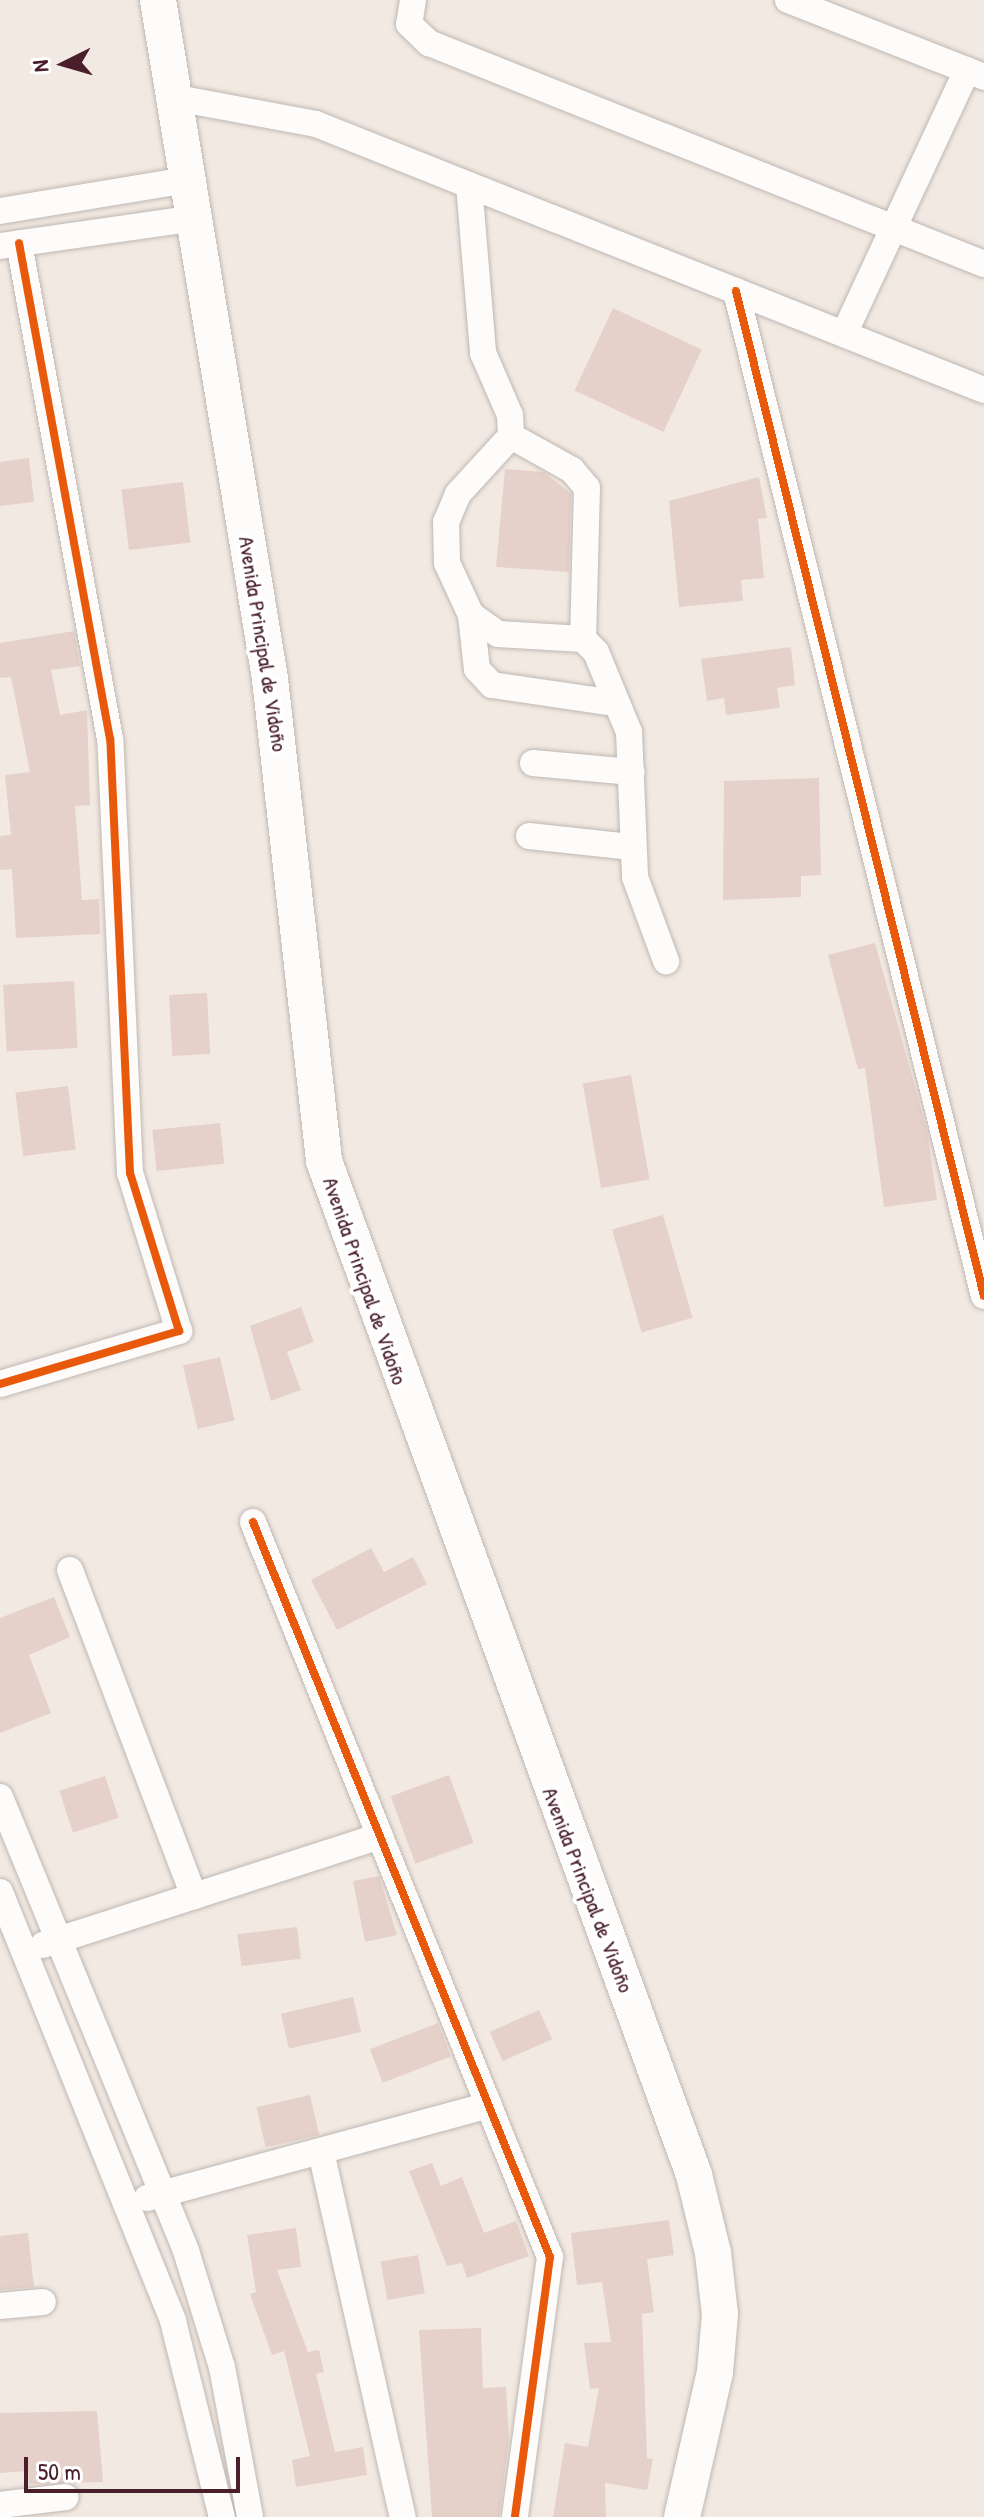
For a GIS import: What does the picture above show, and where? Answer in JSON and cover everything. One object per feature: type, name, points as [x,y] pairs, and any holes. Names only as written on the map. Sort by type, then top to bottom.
[{"type":"main road","name":"Avenida Principal de Vidoño","points":[[158,0],[182,181],[275,710],[324,1161],[694,2175],[713,2253],[720,2314],[715,2372],[682,2517]]},
{"type":"street","points":[[413,0],[409,24],[429,43],[984,264]]},
{"type":"street","points":[[788,0],[976,74],[893,228],[844,334]]},
{"type":"street","points":[[171,97],[316,124],[984,390]]},
{"type":"street","points":[[0,211],[182,181]]},
{"type":"street","points":[[469,185],[483,353],[510,415],[511,436],[458,494],[446,522],[447,563],[471,615],[477,669],[492,685],[614,703]]},
{"type":"street","points":[[0,1384],[179,1331],[130,1173],[110,739],[9,244],[190,219]]},
{"type":"street","points":[[736,291],[984,1296]]},
{"type":"street","points":[[511,436],[572,470],[587,488],[583,639]]},
{"type":"street","points":[[471,615],[498,634],[583,639],[596,652],[614,703],[629,732],[632,847],[643,911],[666,961]]},
{"type":"street","points":[[533,763],[632,772]]},
{"type":"street","points":[[529,836],[632,847]]},
{"type":"street","points":[[253,1522],[550,2257],[515,2517]]},
{"type":"street","points":[[70,1570],[194,1896]]},
{"type":"street","points":[[0,1797],[163,2195],[222,2367],[250,2517]]},
{"type":"street","points":[[25,1952],[380,1836]]},
{"type":"street","points":[[2,1900],[128,2202],[194,2391],[222,2517]]},
{"type":"street","points":[[128,2202],[322,2156],[489,2105]]},
{"type":"street","points":[[322,2156],[403,2517]]},
{"type":"street","points":[[0,2306],[43,2302]]},
{"type":"street","points":[[0,2505],[66,2497]]},
{"type":"building","points":[[613,308],[702,349],[663,432],[575,390]]},
{"type":"building","points":[[29,458],[34,502],[0,506],[0,462]]},
{"type":"building","points":[[505,469],[544,472],[571,494],[569,572],[496,567]]},
{"type":"building","points":[[759,477],[767,518],[758,519],[764,578],[741,580],[743,601],[679,607],[669,501]]},
{"type":"building","points":[[183,482],[190,543],[129,550],[121,490]]},
{"type":"building","points":[[74,631],[80,666],[51,670],[60,715],[87,710],[90,805],[75,806],[82,900],[99,899],[100,934],[16,938],[12,869],[0,870],[0,836],[11,835],[5,775],[30,772],[11,677],[0,678],[0,643]]},
{"type":"building","points":[[791,647],[795,685],[777,688],[780,708],[726,715],[724,698],[707,701],[701,659]]},
{"type":"building","points":[[819,778],[821,875],[801,876],[801,897],[723,900],[724,781]]},
{"type":"building","points":[[875,943],[927,1130],[937,1200],[884,1207],[865,1068],[858,1069],[828,955]]},
{"type":"building","points":[[74,981],[78,1048],[7,1052],[3,985]]},
{"type":"building","points":[[207,993],[210,1054],[172,1056],[169,995]]},
{"type":"building","points":[[631,1075],[649,1179],[601,1188],[583,1084]]},
{"type":"building","points":[[68,1086],[76,1150],[23,1156],[15,1092]]},
{"type":"building","points":[[220,1123],[224,1164],[157,1171],[152,1130]]},
{"type":"building","points":[[663,1215],[692,1318],[642,1332],[612,1230]]},
{"type":"building","points":[[301,1307],[314,1342],[287,1352],[301,1390],[271,1401],[250,1326]]},
{"type":"building","points":[[220,1357],[235,1420],[198,1429],[183,1366]]},
{"type":"building","points":[[371,1548],[384,1572],[413,1557],[427,1584],[337,1630],[311,1580]]},
{"type":"building","points":[[54,1597],[70,1637],[29,1655],[51,1713],[0,1733],[0,1618]]},
{"type":"building","points":[[449,1775],[474,1843],[415,1864],[391,1796]]},
{"type":"building","points":[[105,1776],[119,1818],[73,1833],[59,1791]]},
{"type":"building","points":[[379,1876],[397,1935],[365,1942],[353,1881]]},
{"type":"building","points":[[297,1927],[301,1959],[241,1966],[237,1934]]},
{"type":"building","points":[[353,1997],[361,2032],[289,2049],[281,2014]]},
{"type":"building","points":[[539,2010],[552,2039],[503,2061],[490,2032]]},
{"type":"building","points":[[438,2023],[451,2057],[383,2083],[370,2049]]},
{"type":"building","points":[[310,2095],[319,2135],[266,2147],[256,2107]]},
{"type":"building","points":[[432,2163],[441,2186],[462,2177],[484,2233],[516,2221],[529,2256],[467,2278],[462,2263],[447,2266],[409,2171]]},
{"type":"building","points":[[669,2220],[674,2255],[647,2259],[654,2312],[642,2314],[647,2458],[653,2459],[647,2490],[605,2483],[606,2517],[553,2517],[565,2443],[588,2447],[599,2388],[590,2389],[584,2343],[611,2342],[602,2282],[577,2285],[571,2233]]},
{"type":"building","points":[[296,2228],[301,2267],[277,2270],[308,2352],[319,2350],[324,2372],[316,2374],[335,2452],[363,2447],[367,2475],[296,2487],[292,2460],[310,2456],[284,2351],[272,2355],[250,2294],[256,2292],[247,2235]]},
{"type":"building","points":[[28,2233],[34,2287],[0,2290],[0,2236]]},
{"type":"building","points":[[418,2255],[425,2293],[387,2300],[381,2262]]},
{"type":"building","points":[[481,2328],[483,2388],[506,2387],[509,2439],[499,2517],[432,2517],[419,2330]]},
{"type":"building","points":[[97,2411],[103,2482],[29,2484],[28,2471],[0,2473],[0,2413]]},
{"type":"cycle path","points":[[0,1384],[179,1331],[130,1173],[110,739],[19,243]]},
{"type":"cycle path","points":[[736,291],[984,1296]]},
{"type":"cycle path","points":[[253,1522],[550,2257],[515,2517]]}]
